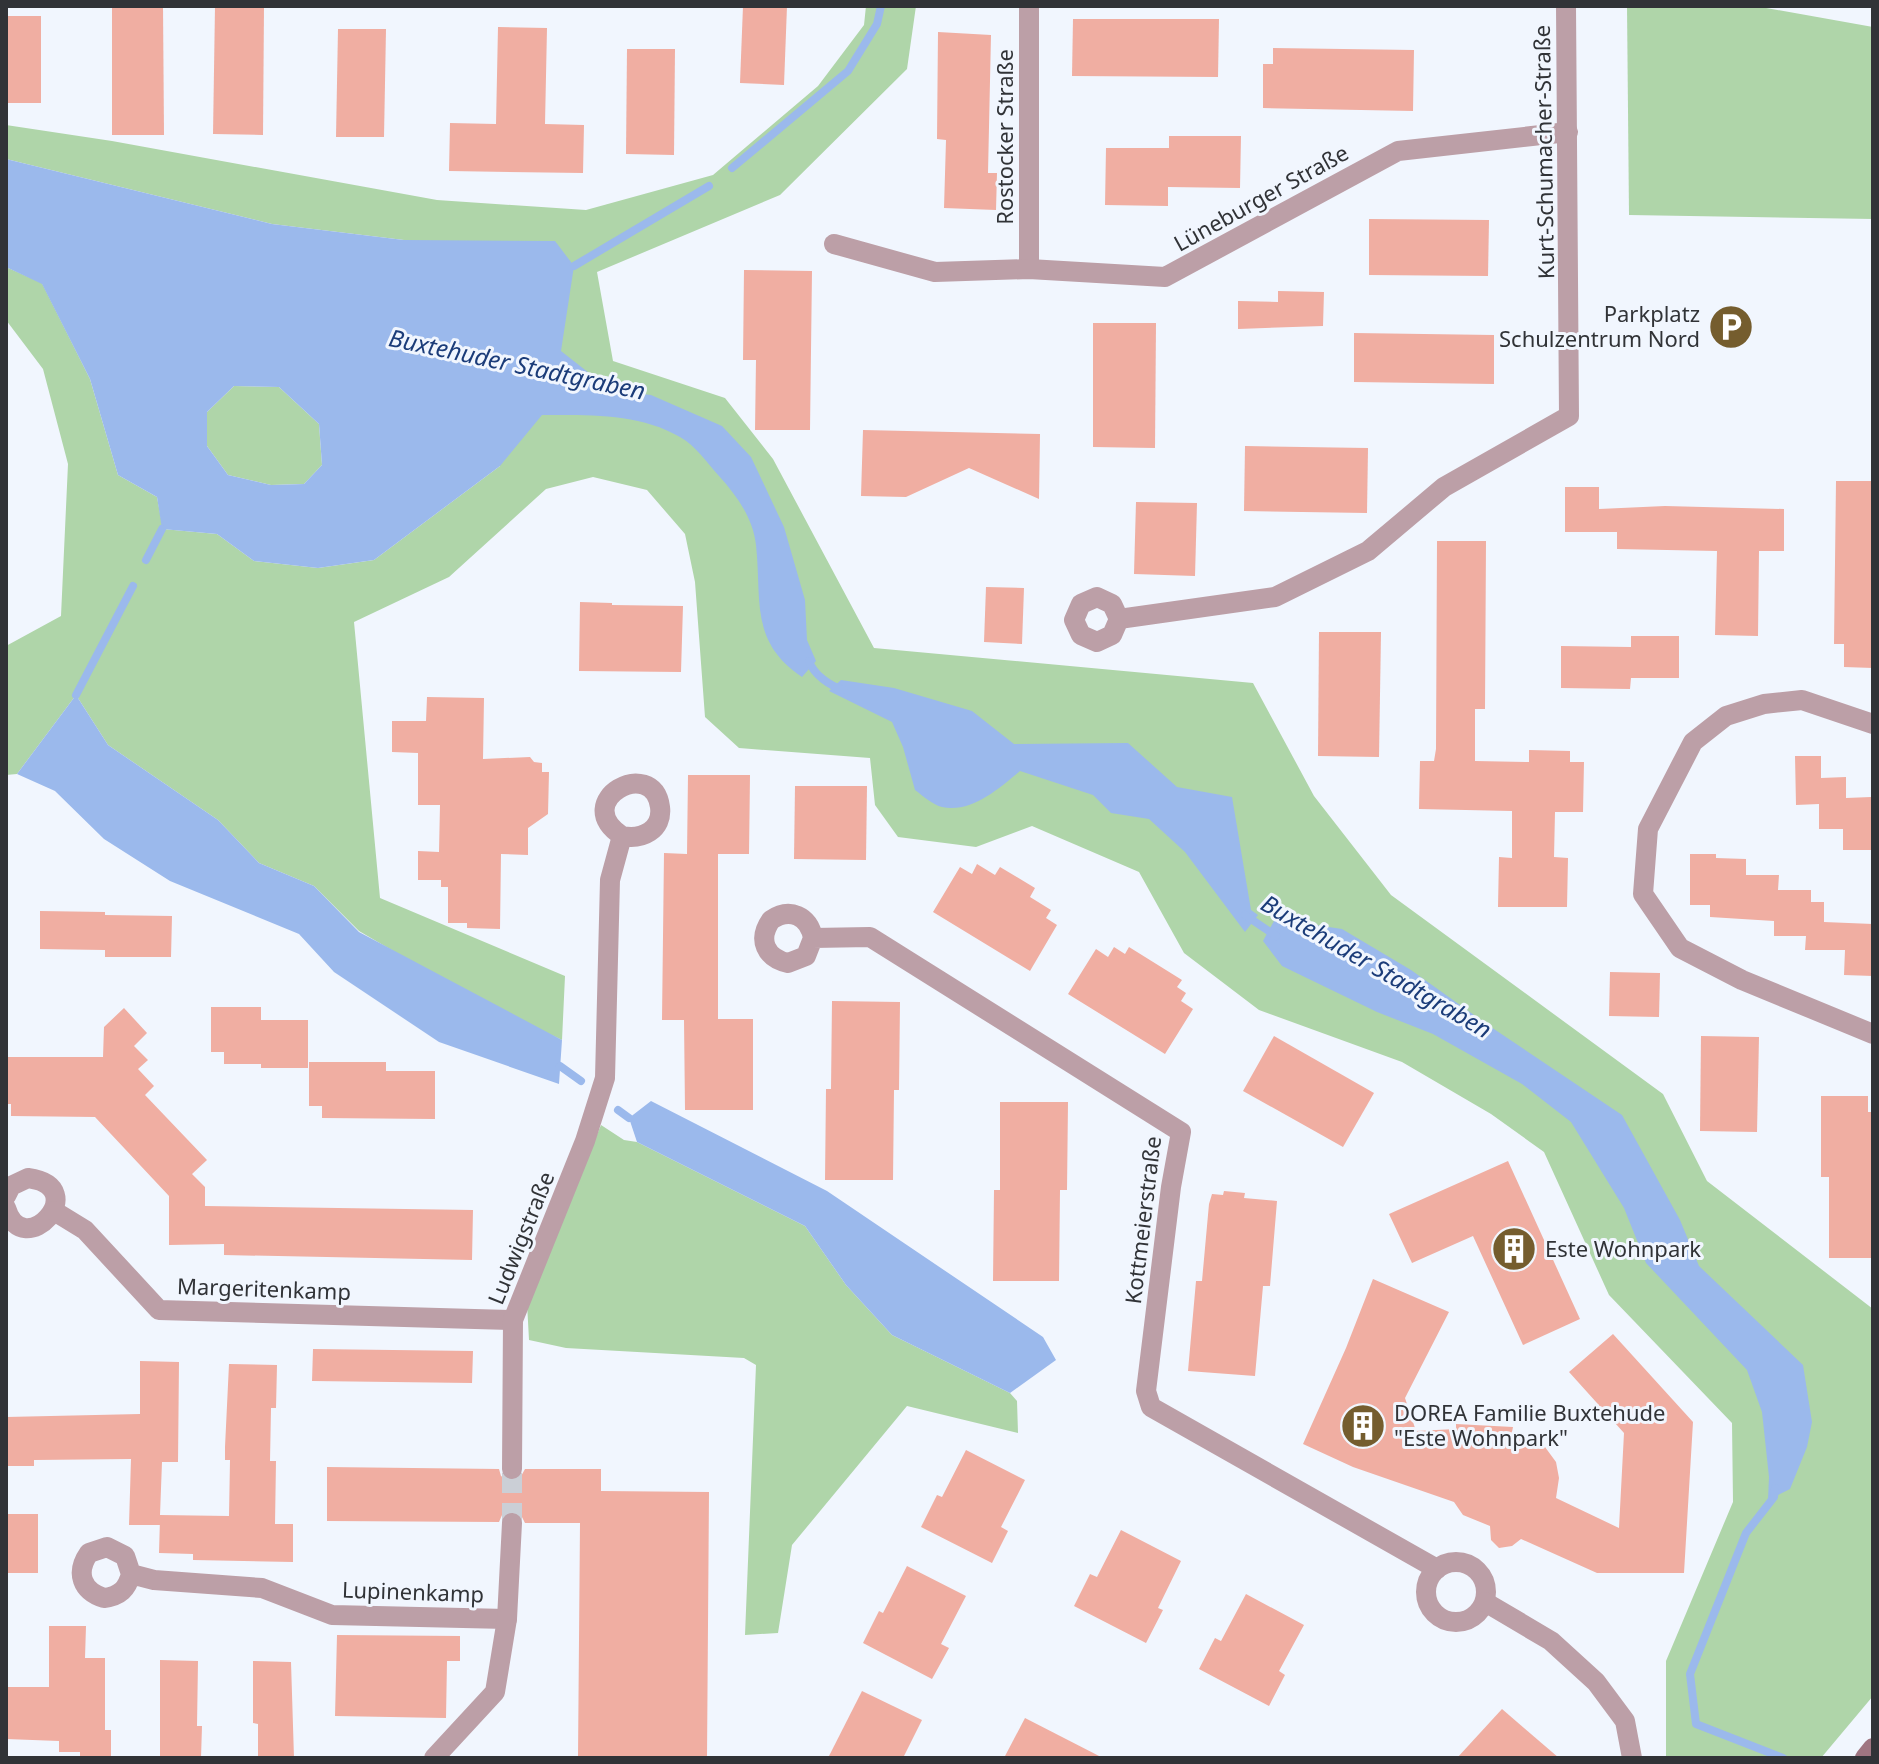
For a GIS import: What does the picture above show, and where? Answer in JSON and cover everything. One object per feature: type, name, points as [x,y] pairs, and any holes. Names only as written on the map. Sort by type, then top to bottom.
[{"type":"street","name":"Rostocker Straße","points":[[1029,6],[1029,269]]},
{"type":"street","name":"Kurt-Schumacher-Straße","points":[[1119,619],[1275,597],[1368,551],[1444,487],[1569,416],[1566,6]]},
{"type":"street","name":"Lüneburger Straße","points":[[834,244],[935,272],[1029,269],[1165,277],[1398,151],[1568,132]]},
{"type":"street","points":[[1873,724],[1802,700],[1764,704],[1726,716],[1693,742],[1648,829],[1643,894],[1680,948],[1742,980],[1873,1034]]},
{"type":"street","name":"Ludwigstraße","points":[[512,1469],[513,1320],[585,1141],[605,1078],[610,880],[622,836]]},
{"type":"street","name":"Kottmeierstraße","points":[[813,938],[870,937],[1181,1132],[1171,1187],[1146,1391],[1151,1407],[1437,1569],[1451,1562],[1471,1566],[1485,1582],[1485,1602]]},
{"type":"street","points":[[6,1196],[11,1186],[19,1180],[38,1179],[53,1191],[55,1201],[54,1211],[41,1225],[32,1228],[14,1222],[6,1208]]},
{"type":"street","name":"Margeritenkamp","points":[[54,1211],[85,1230],[159,1310],[513,1320]]},
{"type":"street","points":[[434,1758],[495,1692],[507,1619],[512,1523]]},
{"type":"street","points":[[1437,1569],[1430,1577],[1426,1592],[1430,1607],[1441,1619],[1466,1621],[1476,1615],[1485,1602],[1551,1641],[1596,1682],[1625,1721],[1632,1758]]},
{"type":"street","name":"Lupinenkamp","points":[[131,1574],[154,1580],[262,1588],[332,1615],[507,1619]]},
{"type":"street","points":[[1865,1758],[1873,1748]]},
{"type":"green space","points":[[866,6],[916,6],[907,69],[780,195],[597,272],[613,361],[725,398],[773,459],[874,648],[1253,683],[1314,796],[1391,895],[1663,1094],[1707,1181],[1873,1309],[1873,1696],[1821,1758],[1666,1758],[1666,1661],[1733,1502],[1732,1423],[1609,1295],[1544,1152],[1491,1114],[1402,1062],[1259,1010],[1184,953],[1139,872],[1032,826],[976,847],[898,837],[875,805],[870,758],[739,748],[705,717],[695,582],[685,534],[647,490],[593,477],[546,489],[449,577],[354,622],[380,898],[565,976],[562,1040],[472,997],[359,931],[314,886],[259,863],[218,820],[108,745],[76,695],[17,774],[6,775],[6,646],[61,616],[68,464],[43,369],[6,320],[6,267],[42,283],[90,379],[118,475],[157,497],[163,529],[217,534],[254,561],[318,568],[374,560],[500,466],[404,240],[272,224],[6,159],[6,125],[112,141],[437,200],[586,210],[713,175],[818,86],[864,25]]},
{"type":"green space","points":[[1627,6],[1755,6],[1873,27],[1873,219],[1629,215]]},
{"type":"green space","points":[[234,386],[279,387],[319,424],[322,465],[304,484],[271,485],[228,475],[207,446],[207,412]]},
{"type":"green space","points":[[601,1125],[624,1140],[637,1142],[805,1226],[846,1285],[892,1335],[1010,1393],[1017,1401],[1018,1433],[907,1406],[792,1545],[778,1633],[745,1635],[756,1365],[744,1358],[566,1348],[529,1340],[527,1303]]},
{"type":"water","points":[[6,159],[272,224],[404,240],[555,241],[574,266],[561,351],[589,373],[626,392],[651,395],[722,426],[751,457],[784,527],[805,600],[807,640],[816,661],[802,677],[773,649],[761,618],[754,535],[748,517],[732,491],[686,440],[648,423],[630,419],[542,415],[500,466],[374,560],[318,568],[254,561],[217,534],[162,529],[157,497],[118,475],[90,379],[42,284],[6,267]],"holes":[[[234,386],[279,387],[319,424],[322,465],[304,484],[271,485],[228,475],[207,446],[207,412]]]},
{"type":"water","points":[[841,680],[894,688],[972,711],[1014,744],[1128,743],[1177,787],[1232,797],[1251,910],[1258,915],[1245,932],[1185,852],[1149,819],[1111,813],[1093,795],[1020,771],[974,803],[953,808],[935,804],[915,790],[903,747],[892,722],[829,691]]},
{"type":"water","points":[[76,695],[108,745],[218,820],[259,863],[314,886],[359,932],[562,1040],[559,1084],[439,1042],[334,972],[299,934],[170,881],[104,839],[55,791],[17,774]]},
{"type":"water","points":[[1275,919],[1342,929],[1411,970],[1622,1115],[1680,1220],[1699,1266],[1803,1365],[1812,1422],[1807,1447],[1790,1489],[1768,1500],[1769,1477],[1762,1412],[1747,1370],[1646,1263],[1624,1208],[1571,1122],[1522,1084],[1433,1034],[1377,1012],[1282,966],[1263,941]]},
{"type":"water","points":[[651,1101],[827,1191],[1043,1337],[1056,1360],[1010,1393],[892,1335],[846,1285],[805,1226],[637,1142],[629,1118]]},
{"type":"building","points":[[112,6],[163,6],[164,135],[112,135]]},
{"type":"building","points":[[215,6],[264,6],[263,135],[213,134]]},
{"type":"building","points":[[743,6],[787,6],[784,85],[740,83]]},
{"type":"building","points":[[6,16],[41,16],[41,103],[6,103]]},
{"type":"building","points":[[1073,19],[1219,19],[1218,77],[1072,76]]},
{"type":"building","points":[[498,27],[547,28],[545,124],[584,125],[583,173],[449,171],[450,123],[496,124]]},
{"type":"building","points":[[338,29],[386,29],[384,137],[336,137]]},
{"type":"building","points":[[938,32],[991,35],[988,173],[997,173],[996,210],[944,208],[946,140],[937,139]]},
{"type":"building","points":[[1273,48],[1414,50],[1413,111],[1263,108],[1263,64],[1273,64]]},
{"type":"building","points":[[627,49],[675,49],[674,155],[626,154]]},
{"type":"building","points":[[1169,136],[1241,136],[1240,188],[1168,187],[1168,206],[1105,205],[1106,148],[1169,148]]},
{"type":"building","points":[[1369,219],[1489,220],[1488,276],[1369,275]]},
{"type":"building","points":[[744,270],[812,271],[810,430],[755,430],[756,360],[743,360]]},
{"type":"building","points":[[1278,291],[1324,292],[1323,326],[1238,329],[1238,301],[1278,302]]},
{"type":"building","points":[[1093,323],[1156,323],[1155,448],[1093,447]]},
{"type":"building","points":[[1354,333],[1494,335],[1494,384],[1354,382]]},
{"type":"building","points":[[863,430],[1040,434],[1039,499],[969,468],[906,497],[861,496]]},
{"type":"building","points":[[1245,446],[1368,448],[1367,513],[1244,511]]},
{"type":"building","points":[[1836,481],[1873,481],[1873,668],[1844,667],[1844,644],[1834,644]]},
{"type":"building","points":[[1565,487],[1599,487],[1599,509],[1665,506],[1784,509],[1784,551],[1759,551],[1758,636],[1715,635],[1717,551],[1617,549],[1617,532],[1565,532]]},
{"type":"building","points":[[1136,502],[1197,503],[1195,576],[1134,574]]},
{"type":"building","points":[[1437,541],[1486,541],[1485,709],[1475,709],[1475,761],[1529,762],[1529,750],[1570,751],[1570,762],[1584,762],[1583,812],[1555,812],[1554,857],[1568,858],[1567,907],[1498,907],[1499,857],[1512,858],[1512,811],[1419,809],[1420,761],[1434,761],[1436,749]]},
{"type":"building","points":[[986,587],[1024,588],[1022,644],[984,642]]},
{"type":"building","points":[[580,602],[683,606],[681,672],[579,671]]},
{"type":"building","points":[[1319,632],[1381,632],[1379,757],[1318,756]]},
{"type":"building","points":[[1631,636],[1679,636],[1679,678],[1631,678],[1630,689],[1561,688],[1561,646],[1631,647]]},
{"type":"building","points":[[427,697],[484,698],[483,759],[530,757],[534,762],[542,763],[542,772],[549,772],[548,814],[528,828],[528,855],[501,854],[500,929],[467,928],[467,923],[448,923],[448,887],[441,887],[441,880],[418,880],[418,851],[439,852],[440,805],[418,805],[418,753],[392,752],[392,721],[426,721]]},
{"type":"building","points":[[1795,756],[1821,756],[1821,778],[1846,777],[1846,798],[1871,797],[1873,850],[1843,850],[1843,829],[1819,829],[1819,804],[1796,805]]},
{"type":"building","points":[[688,775],[750,775],[749,854],[718,854],[718,1019],[753,1019],[753,1110],[685,1110],[684,1020],[662,1020],[664,853],[687,854]]},
{"type":"building","points":[[795,786],[867,786],[866,860],[794,859]]},
{"type":"building","points":[[1690,854],[1746,859],[1746,875],[1779,875],[1778,890],[1811,890],[1811,902],[1824,902],[1824,922],[1873,924],[1873,976],[1844,975],[1845,950],[1805,950],[1806,936],[1774,936],[1774,921],[1710,917],[1710,905],[1690,905]]},
{"type":"building","points":[[977,864],[995,875],[1000,867],[1035,888],[1030,897],[1051,910],[1046,918],[1057,925],[1030,971],[933,912],[960,867],[972,874]]},
{"type":"building","points":[[40,911],[172,916],[171,957],[105,957],[105,950],[40,949]]},
{"type":"building","points":[[1114,947],[1125,954],[1129,947],[1182,980],[1177,987],[1186,993],[1181,1001],[1193,1009],[1165,1054],[1068,994],[1096,949],[1108,957]]},
{"type":"building","points":[[1610,972],[1660,973],[1659,1017],[1609,1016]]},
{"type":"building","points":[[832,1001],[900,1002],[899,1090],[894,1090],[893,1180],[825,1180],[826,1089],[831,1089]]},
{"type":"building","points":[[211,1007],[261,1007],[261,1020],[308,1020],[308,1068],[224,1064],[224,1052],[211,1052]]},
{"type":"building","points":[[124,1008],[147,1033],[134,1046],[148,1060],[138,1069],[154,1086],[145,1095],[207,1160],[192,1174],[205,1187],[205,1206],[473,1210],[472,1260],[224,1255],[224,1244],[169,1245],[169,1196],[95,1117],[11,1116],[11,1104],[6,1104],[6,1057],[103,1057],[104,1027]]},
{"type":"building","points":[[1274,1036],[1374,1093],[1343,1147],[1243,1091]]},
{"type":"building","points":[[1701,1036],[1759,1037],[1757,1132],[1700,1131]]},
{"type":"building","points":[[309,1062],[386,1062],[386,1071],[435,1071],[435,1119],[322,1118],[322,1106],[309,1106]]},
{"type":"building","points":[[1821,1096],[1868,1096],[1868,1112],[1873,1112],[1873,1258],[1829,1258],[1829,1177],[1821,1177]]},
{"type":"building","points":[[1000,1102],[1068,1102],[1067,1190],[1060,1190],[1059,1281],[993,1281],[994,1190],[1000,1190]]},
{"type":"building","name":"Este Wohnpark","points":[[1508,1161],[1580,1319],[1523,1345],[1473,1236],[1412,1263],[1389,1214]]},
{"type":"building","points":[[1224,1191],[1245,1193],[1244,1198],[1277,1201],[1270,1286],[1263,1286],[1255,1376],[1188,1371],[1196,1281],[1202,1281],[1209,1204],[1212,1194],[1223,1195]]},
{"type":"building","name":"DOREA Familie Buxtehude \"Este Wohnpark\"","points":[[1373,1279],[1449,1312],[1405,1398],[1416,1431],[1456,1429],[1456,1424],[1513,1427],[1512,1432],[1529,1436],[1545,1447],[1556,1462],[1559,1478],[1556,1498],[1619,1528],[1624,1433],[1569,1372],[1613,1334],[1693,1422],[1684,1573],[1597,1573],[1521,1539],[1512,1546],[1499,1548],[1491,1540],[1490,1526],[1463,1515],[1454,1502],[1353,1467],[1303,1444]]},
{"type":"building","points":[[313,1349],[473,1351],[472,1383],[312,1381]]},
{"type":"building","points":[[140,1361],[179,1362],[178,1462],[162,1462],[160,1515],[229,1516],[230,1460],[225,1460],[225,1447],[229,1364],[277,1365],[276,1408],[271,1408],[270,1461],[276,1461],[275,1524],[293,1524],[293,1562],[193,1560],[193,1554],[159,1553],[160,1525],[129,1525],[131,1459],[34,1460],[34,1466],[6,1466],[6,1417],[140,1414]]},
{"type":"building","points":[[966,1450],[1025,1480],[1001,1527],[1008,1531],[992,1563],[921,1527],[937,1495],[942,1497]]},
{"type":"building","points":[[327,1467],[499,1469],[501,1476],[511,1482],[519,1480],[525,1469],[601,1469],[601,1491],[709,1492],[707,1758],[578,1758],[580,1523],[525,1523],[520,1513],[512,1510],[502,1515],[499,1522],[327,1521]]},
{"type":"building","points":[[7,1514],[38,1514],[38,1573],[6,1573]]},
{"type":"building","points":[[1121,1530],[1181,1561],[1158,1608],[1163,1610],[1146,1643],[1074,1606],[1090,1574],[1097,1577]]},
{"type":"building","points":[[907,1566],[966,1596],[941,1644],[949,1648],[932,1679],[863,1643],[879,1611],[883,1613]]},
{"type":"building","points":[[1246,1594],[1304,1625],[1279,1671],[1285,1675],[1269,1706],[1199,1669],[1215,1638],[1221,1641]]},
{"type":"building","points":[[49,1626],[86,1626],[85,1658],[105,1658],[105,1730],[111,1730],[111,1758],[80,1758],[80,1752],[59,1752],[59,1741],[6,1739],[6,1687],[49,1687]]},
{"type":"building","points":[[337,1635],[460,1636],[460,1661],[447,1661],[446,1718],[335,1716]]},
{"type":"building","points":[[160,1660],[198,1661],[197,1726],[202,1726],[201,1758],[160,1758]]},
{"type":"building","points":[[253,1661],[291,1662],[294,1758],[258,1758],[258,1724],[253,1723]]},
{"type":"building","points":[[862,1691],[922,1720],[903,1758],[828,1758]]},
{"type":"building","points":[[1502,1709],[1559,1758],[1457,1758]]},
{"type":"building","points":[[1025,1718],[1103,1758],[1004,1758]]},
{"type":"waterway","points":[[732,168],[848,71],[877,24],[881,6]]},
{"type":"waterway","points":[[574,266],[709,186]]},
{"type":"waterway","points":[[146,560],[162,529]]},
{"type":"waterway","points":[[76,695],[133,586]]},
{"type":"waterway","name":"Buxtehuder Stadtgraben","points":[[809,661],[823,679],[843,690]]},
{"type":"waterway","name":"Buxtehuder Stadtgraben","points":[[1245,915],[1276,936]]},
{"type":"waterway","points":[[560,1066],[581,1081]]},
{"type":"waterway","points":[[618,1110],[629,1118]]},
{"type":"waterway","name":"Buxtehuder Stadtgraben","points":[[1775,1488],[1774,1497],[1746,1533],[1690,1674],[1696,1724],[1783,1758]]},
{"type":"tunnel","points":[[512,1469],[512,1523]]},
{"type":"place","name":"Parkplatz Schulzentrum Nord","points":[[1731,327]]},
{"type":"place","name":"Este Wohnpark","points":[[1514,1249]]},
{"type":"place","name":"DOREA Familie Buxtehude \"Este Wohnpark\"","points":[[1363,1426]]}]
